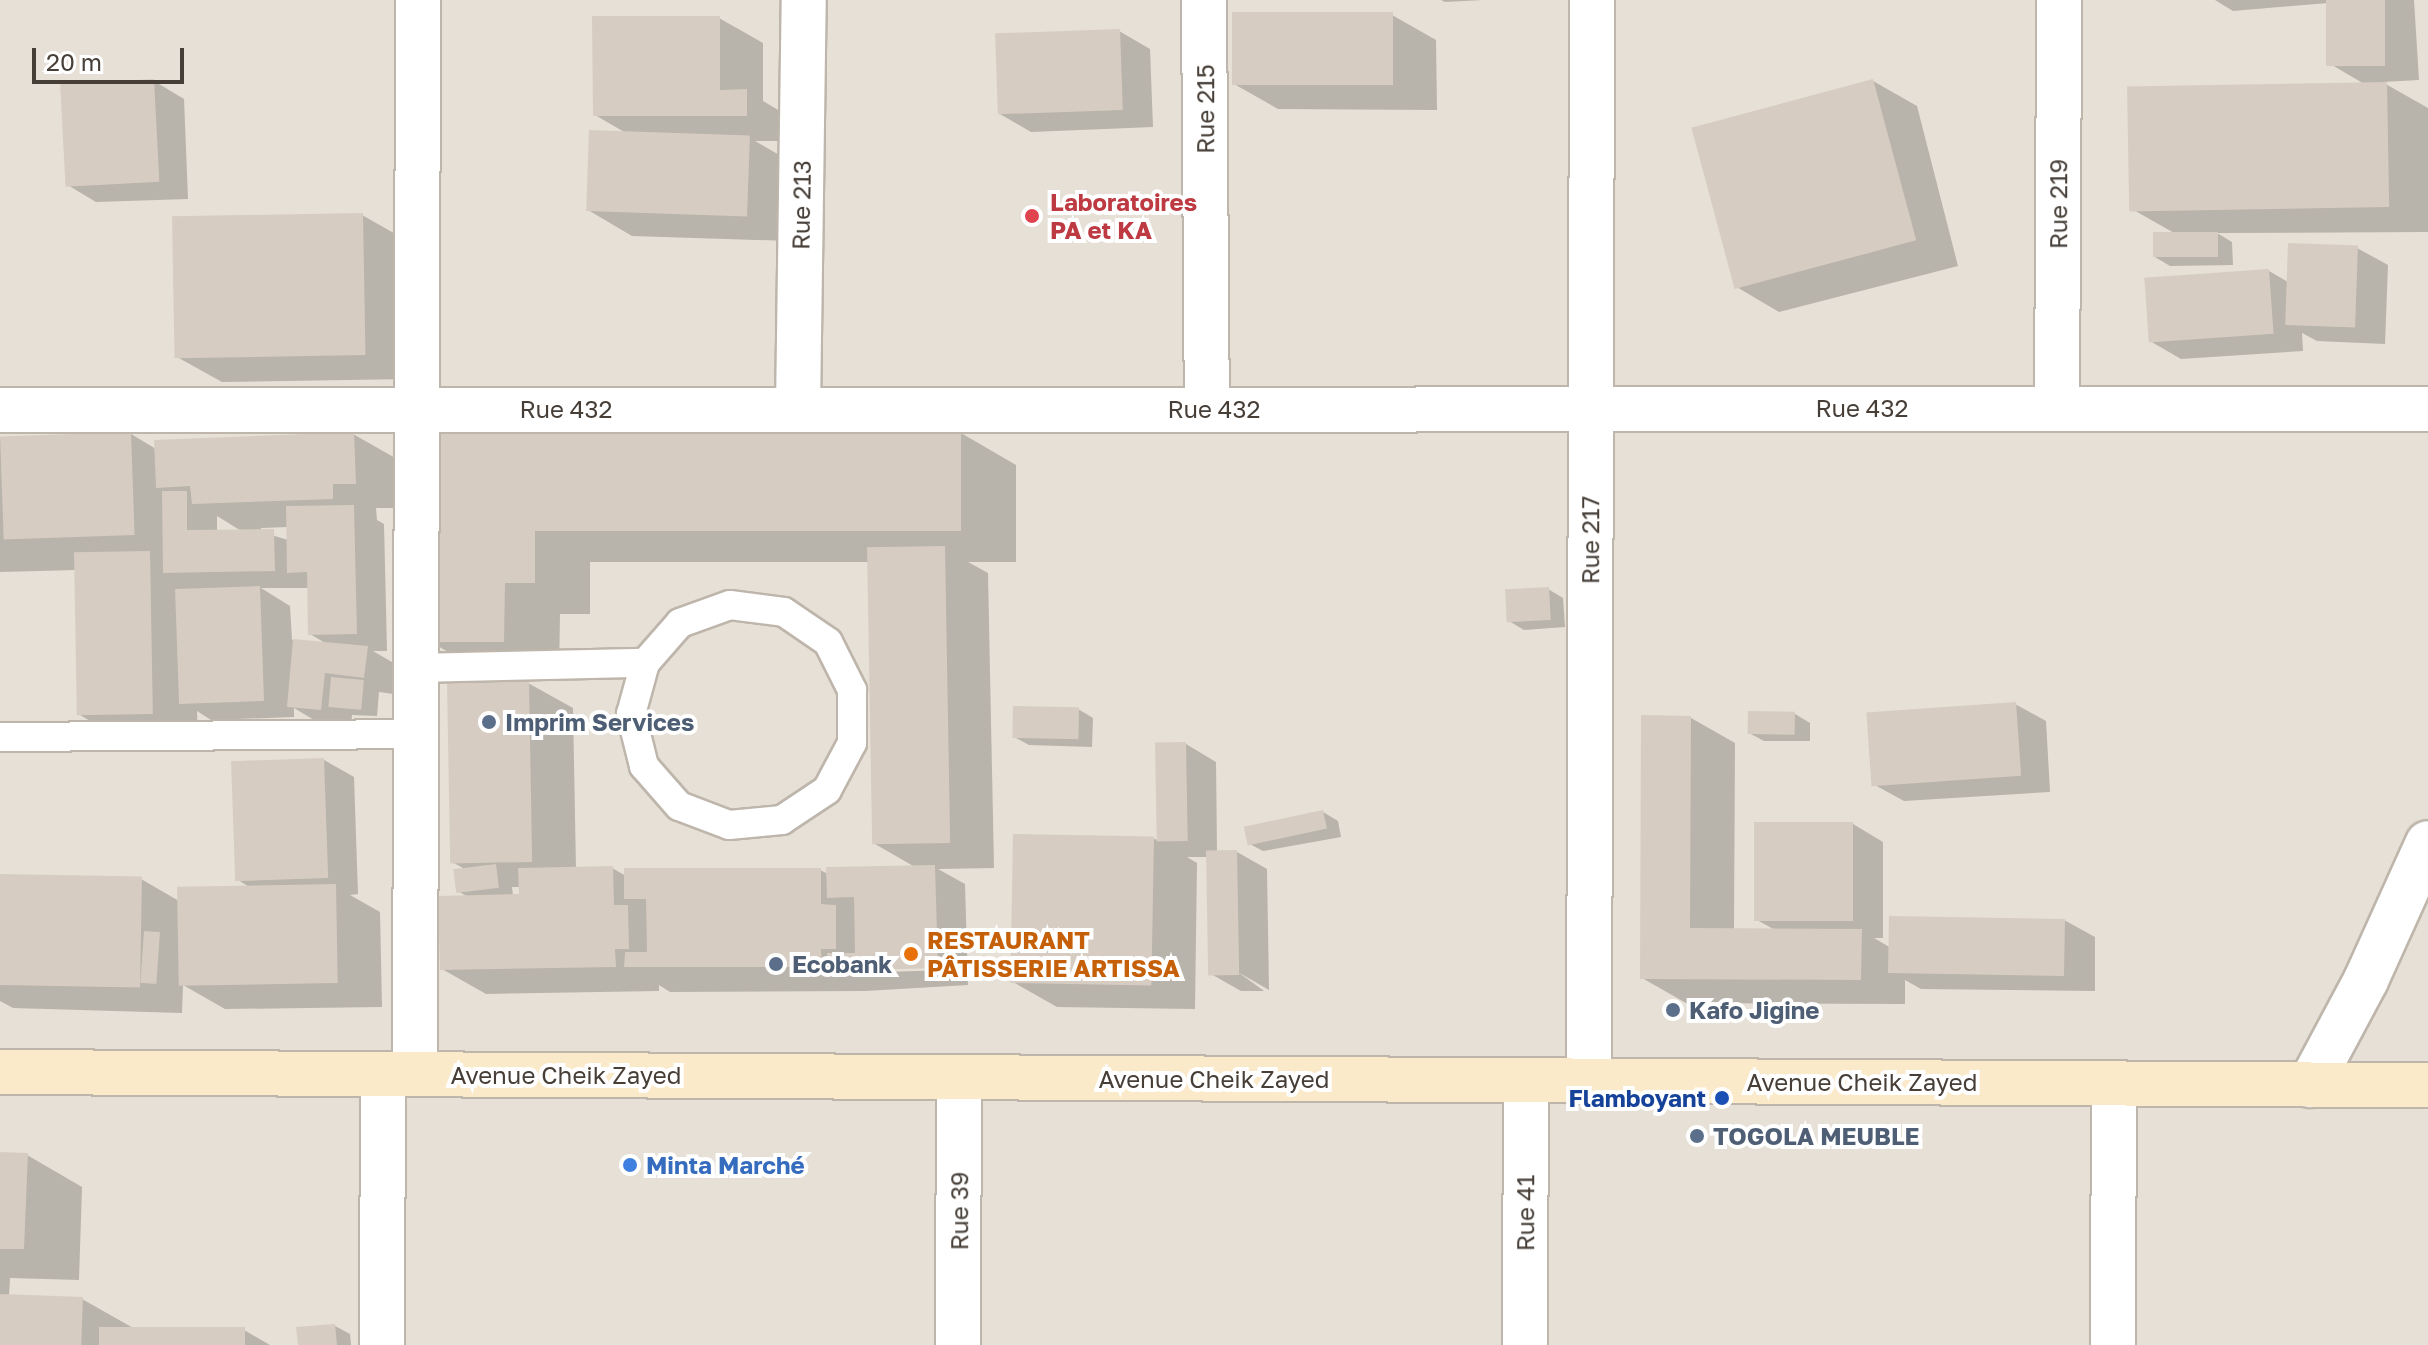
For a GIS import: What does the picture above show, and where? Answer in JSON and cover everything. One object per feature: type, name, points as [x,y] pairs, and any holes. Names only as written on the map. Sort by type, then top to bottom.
[{"type":"main road","name":"Avenue Cheik Zayed","points":[[0,1072],[2428,1085]]},
{"type":"street","points":[[382,1345],[416,734],[418,0]]},
{"type":"street","name":"Rue 213","points":[[798,409],[804,0]]},
{"type":"street","name":"Rue 215","points":[[1204,0],[1207,409]]},
{"type":"street","name":"Rue 217","points":[[1589,1081],[1592,0]]},
{"type":"street","name":"Rue 219","points":[[2057,408],[2059,0]]},
{"type":"street","name":"Rue 432","points":[[0,410],[2428,409]]},
{"type":"street","points":[[2310,1085],[2366,980],[2428,843]]},
{"type":"street","name":"Rue 39","points":[[958,1345],[959,1077]]},
{"type":"street","name":"Rue 41","points":[[1525,1345],[1526,1081]]},
{"type":"street","points":[[2113,1345],[2114,1084]]},
{"type":"lane","points":[[416,668],[645,663],[680,623],[693,618],[730,605],[784,612],[828,642],[852,690],[852,743],[827,790],[782,820],[729,825],[679,806],[644,766],[631,714],[645,663]]},
{"type":"lane","points":[[0,737],[416,734]]},
{"type":"shaded area","points":[[0,0],[2428,0],[2428,1345],[0,1345]]},
{"type":"building","points":[[2326,0],[2385,0],[2385,66],[2326,66]]},
{"type":"building","points":[[1232,12],[1393,12],[1393,85],[1232,85]]},
{"type":"building","points":[[592,16],[720,16],[720,90],[747,89],[747,116],[593,116]]},
{"type":"building","points":[[1120,29],[1123,110],[998,114],[995,33]]},
{"type":"building","points":[[154,79],[159,182],[66,187],[60,84]]},
{"type":"building","points":[[1873,79],[1916,240],[1735,289],[1691,128]]},
{"type":"building","points":[[2387,82],[2389,207],[2129,212],[2127,87]]},
{"type":"building","points":[[589,130],[750,136],[747,217],[586,211]]},
{"type":"building","points":[[363,213],[365,355],[175,358],[172,216]]},
{"type":"building","points":[[2153,232],[2218,232],[2218,257],[2153,257]]},
{"type":"building","points":[[2288,243],[2358,245],[2355,327],[2285,325]]},
{"type":"building","points":[[2269,269],[2274,334],[2149,343],[2144,278]]},
{"type":"building","points":[[427,431],[961,431],[961,531],[535,531],[535,583],[505,583],[504,642],[427,642]]},
{"type":"building","points":[[131,432],[135,535],[4,540],[0,437]]},
{"type":"building","points":[[354,432],[356,484],[333,484],[333,499],[192,504],[190,486],[156,488],[154,440]]},
{"type":"building","points":[[162,491],[187,491],[187,530],[274,529],[275,571],[163,573]]},
{"type":"building","points":[[354,505],[357,634],[308,635],[307,572],[287,573],[286,506]]},
{"type":"building","points":[[945,546],[950,843],[872,844],[867,547]]},
{"type":"building","points":[[150,551],[153,714],[77,715],[74,552]]},
{"type":"building","points":[[260,586],[264,701],[179,704],[175,589]]},
{"type":"building","points":[[1549,587],[1551,620],[1507,622],[1505,589]]},
{"type":"building","points":[[293,639],[368,646],[364,678],[325,673],[321,710],[287,707]]},
{"type":"building","points":[[331,677],[364,680],[361,710],[328,707]]},
{"type":"building","points":[[529,681],[532,862],[450,863],[447,682]]},
{"type":"building","points":[[2016,702],[2021,776],[1872,786],[1866,712]]},
{"type":"building","points":[[1013,706],[1079,707],[1078,739],[1012,738]]},
{"type":"building","points":[[1748,711],[1795,712],[1795,735],[1748,734]]},
{"type":"building","points":[[1641,715],[1691,716],[1690,928],[1862,929],[1861,980],[1640,979]]},
{"type":"building","points":[[1186,742],[1188,841],[1157,842],[1155,743]]},
{"type":"building","points":[[324,758],[328,878],[235,881],[231,761]]},
{"type":"building","points":[[1323,810],[1327,829],[1248,845],[1244,827]]},
{"type":"building","points":[[1754,822],[1853,822],[1853,921],[1754,921]]},
{"type":"building","points":[[1013,834],[1154,836],[1151,985],[1010,983]]},
{"type":"building","points":[[1237,850],[1239,975],[1208,976],[1206,851]]},
{"type":"building","points":[[496,864],[499,888],[456,893],[453,869]]},
{"type":"building","points":[[935,865],[938,968],[828,971],[827,953],[855,953],[854,897],[827,898],[826,867]]},
{"type":"building","points":[[613,866],[614,905],[628,905],[629,949],[615,949],[616,967],[440,970],[438,896],[519,894],[518,868]]},
{"type":"building","points":[[624,868],[821,868],[821,904],[836,905],[836,949],[821,949],[822,967],[624,967],[625,952],[647,952],[646,899],[624,899]]},
{"type":"building","points":[[0,874],[142,876],[140,987],[0,985]]},
{"type":"building","points":[[336,884],[338,983],[179,986],[177,887]]},
{"type":"building","points":[[1889,916],[2065,919],[2064,976],[1888,973]]},
{"type":"building","points":[[144,931],[160,932],[156,984],[140,983]]},
{"type":"building","points":[[0,1152],[28,1153],[24,1249],[0,1249]]},
{"type":"building","points":[[0,1294],[83,1297],[81,1345],[0,1345]]},
{"type":"building","points":[[335,1324],[337,1345],[298,1345],[296,1327]]},
{"type":"building","points":[[99,1327],[245,1327],[245,1345],[99,1345]]},
{"type":"place","name":"Laboratoires PA et KA","points":[[1032,216]]},
{"type":"place","name":"Imprim Services","points":[[489,722]]},
{"type":"place","name":"RESTAURANT PÂTISSERIE ARTISSA","points":[[911,954]]},
{"type":"place","name":"Ecobank","points":[[776,964]]},
{"type":"place","name":"Kafo Jigine","points":[[1673,1010]]},
{"type":"place","name":"Flamboyant","points":[[1722,1098]]},
{"type":"place","name":"TOGOLA MEUBLE","points":[[1697,1136]]},
{"type":"place","name":"Minta Marché","points":[[630,1165]]}]
